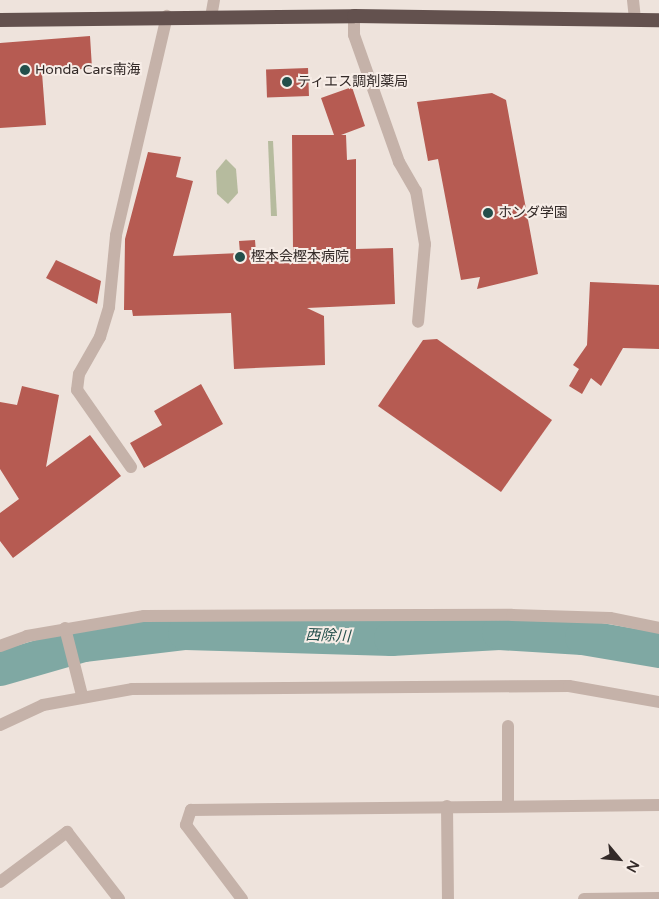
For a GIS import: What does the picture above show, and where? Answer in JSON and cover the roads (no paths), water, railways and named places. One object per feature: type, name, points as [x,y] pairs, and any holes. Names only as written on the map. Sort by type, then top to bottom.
[{"type":"highway","points":[[0,20],[167,16],[354,16],[659,20]]},
{"type":"street","points":[[211,17],[214,0]]},
{"type":"street","points":[[633,0],[635,20]]},
{"type":"street","points":[[131,467],[77,390],[79,374],[100,337],[109,307],[116,235],[167,16]]},
{"type":"street","points":[[354,16],[354,36],[399,162],[416,191],[425,244],[418,322]]},
{"type":"street","points":[[0,646],[144,616],[512,615],[610,618],[659,628]]},
{"type":"street","points":[[66,632],[80,691]]},
{"type":"street","points":[[0,725],[43,705],[80,691],[132,689],[489,684],[570,686],[659,702]]},
{"type":"street","points":[[508,726],[508,806]]},
{"type":"street","points":[[242,899],[186,825],[191,810],[659,805]]},
{"type":"street","points":[[447,806],[448,899]]},
{"type":"street","points":[[0,882],[67,832],[119,899]]},
{"type":"street","points":[[584,899],[659,898]]},
{"type":"waterway","name":"西除川","points":[[0,668],[83,644],[185,632],[391,638],[499,632],[582,637],[659,650]]},
{"type":"place","name":"Honda Cars南海","points":[[25,70]]},
{"type":"place","name":"ティエス調剤薬局","points":[[287,82]]},
{"type":"place","name":"ホンダ学園","points":[[488,213]]},
{"type":"place","name":"樫本会樫本病院","points":[[240,257]]}]
